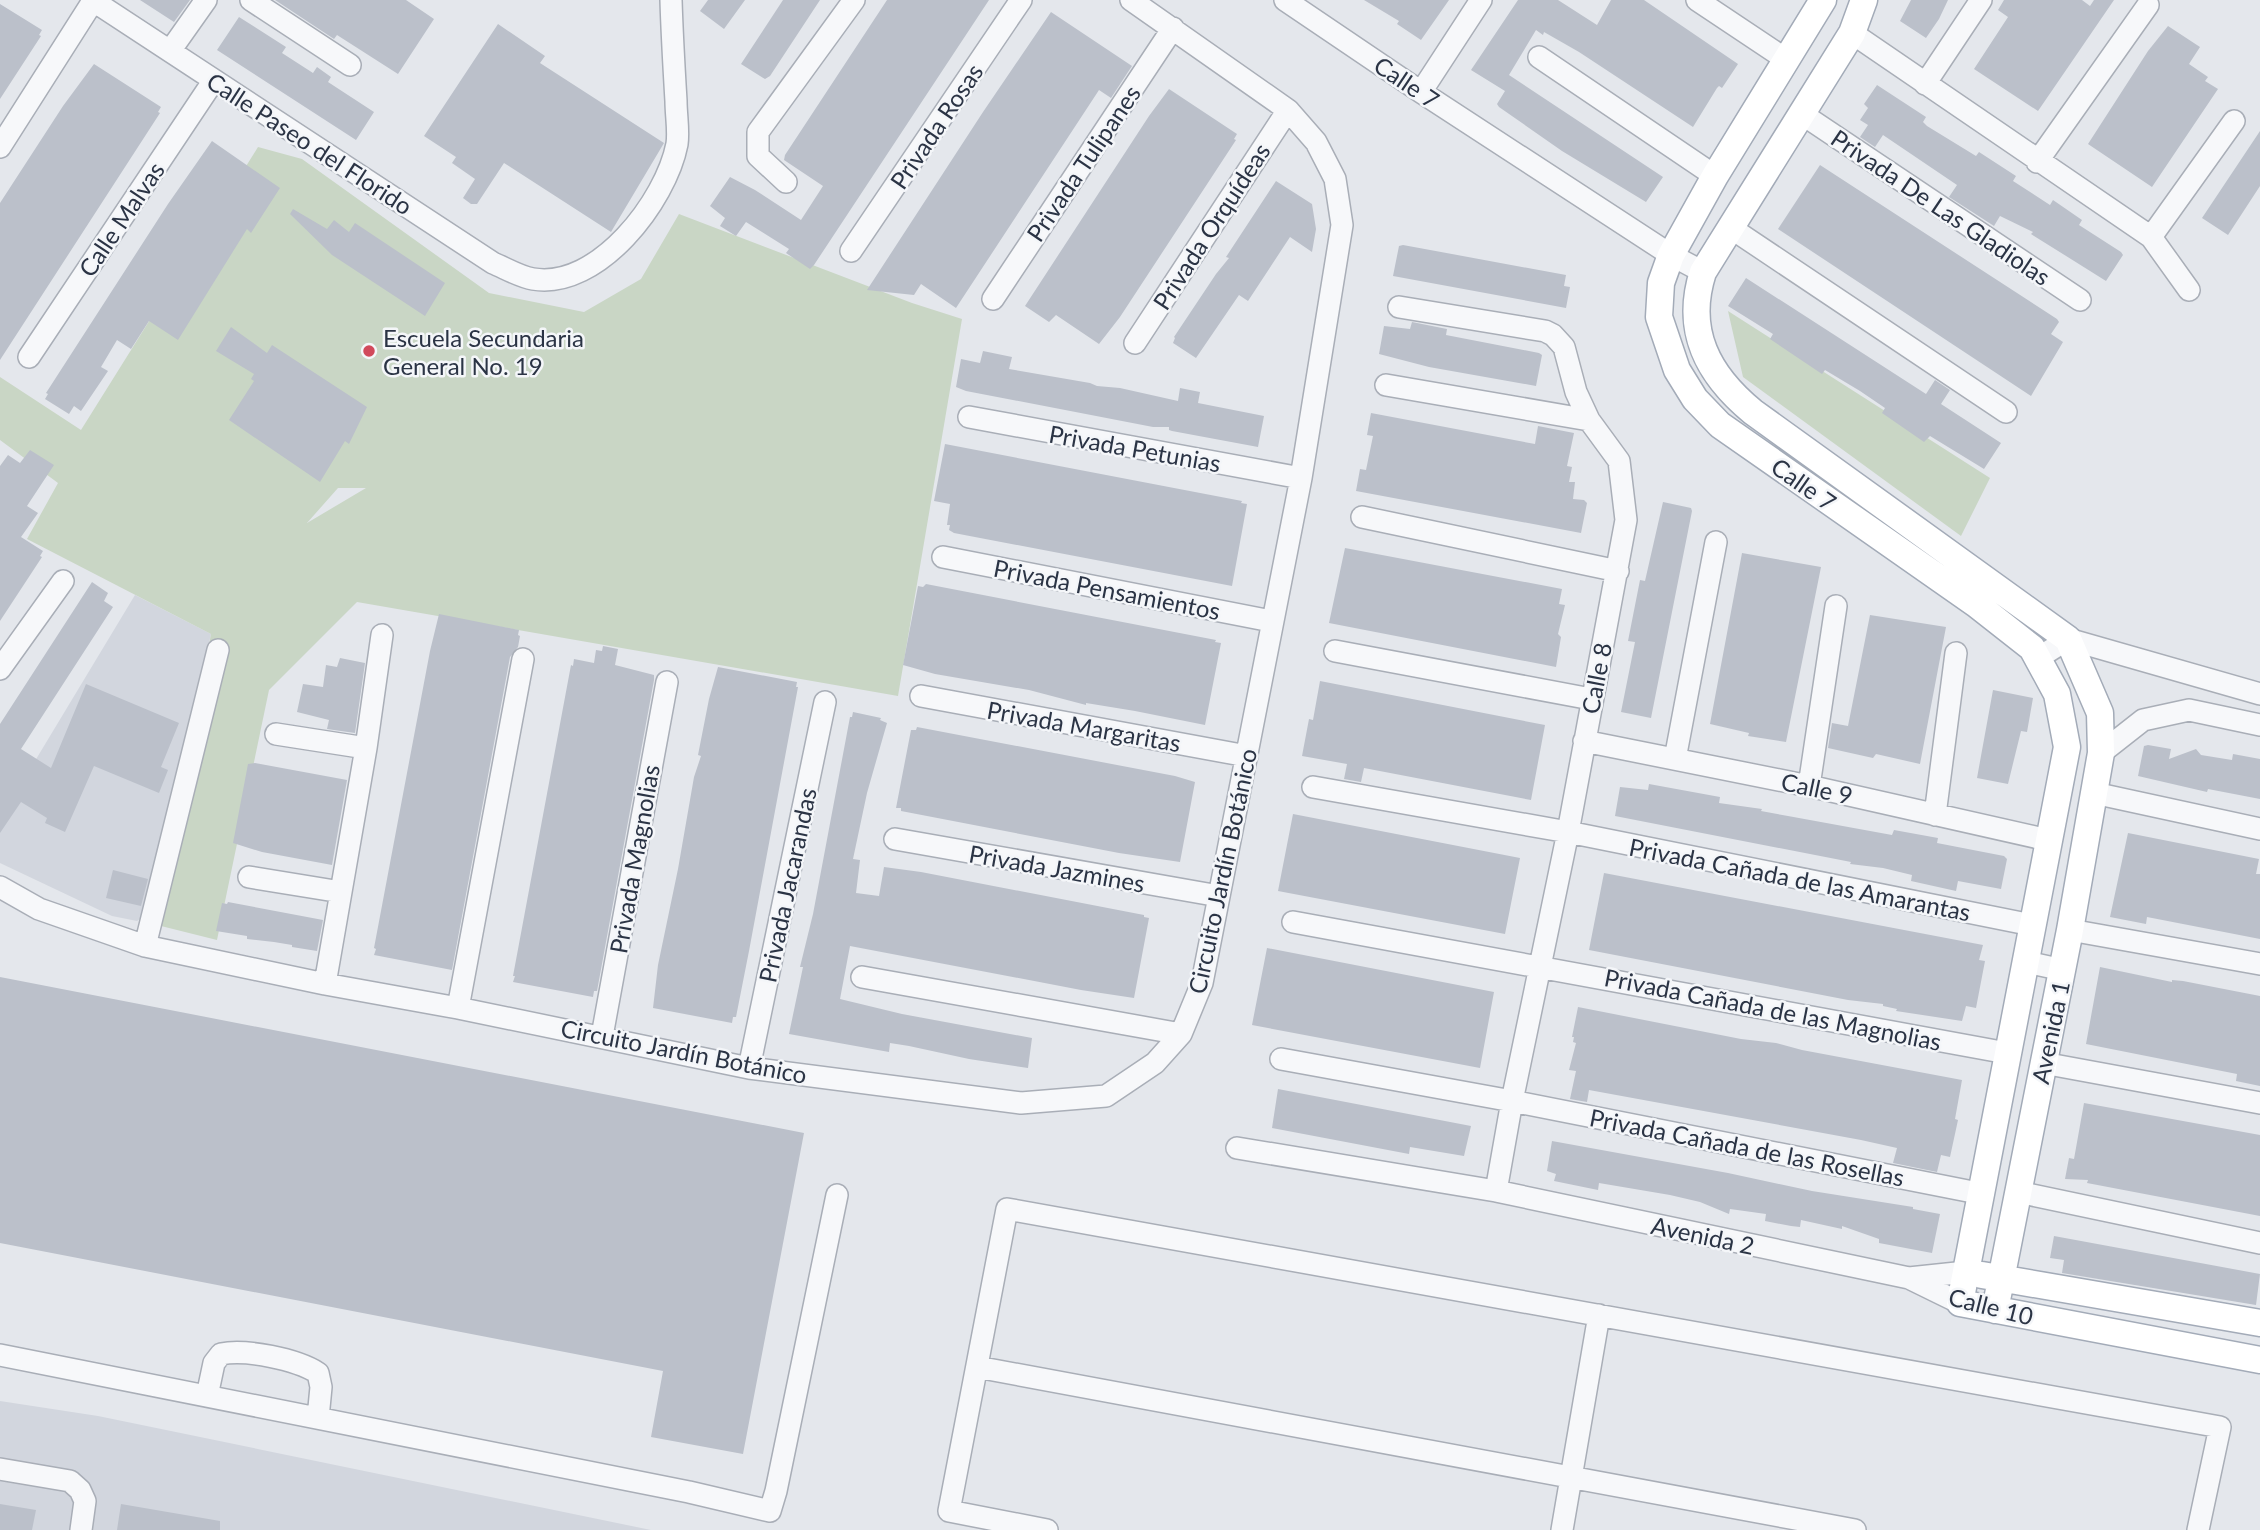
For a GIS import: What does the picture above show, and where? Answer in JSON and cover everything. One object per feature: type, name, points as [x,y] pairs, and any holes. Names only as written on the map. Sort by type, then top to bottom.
[{"type":"main road","points":[[1671,255],[1715,176],[1823,0]]},
{"type":"main road","points":[[1703,272],[1852,33],[1864,0]]},
{"type":"main road","name":"Calle 7","points":[[1671,255],[1661,283],[1659,317],[1677,370],[1695,399],[1720,425],[1976,604],[2032,648],[2057,694],[2067,747]]},
{"type":"main road","name":"Calle 7","points":[[1703,272],[1696,294],[1700,342],[1713,369],[1730,393],[2068,639]]},
{"type":"main road","points":[[2068,639],[2100,713],[2101,753]]},
{"type":"main road","name":"Avenida 1","points":[[1960,1303],[2067,747]]},
{"type":"main road","name":"Avenida 1","points":[[1995,1310],[2063,970],[2101,753]]},
{"type":"main road","name":"Calle 10","points":[[1966,1272],[2260,1323]]},
{"type":"main road","name":"Calle 10","points":[[1960,1303],[2260,1360]]},
{"type":"street","points":[[0,147],[92,0]]},
{"type":"street","name":"Calle Paseo del Florido","points":[[92,0],[493,262],[533,279],[564,277],[590,267],[626,237],[646,213],[667,174],[677,142],[671,0]]},
{"type":"street","points":[[170,51],[205,0]]},
{"type":"street","points":[[251,0],[350,65]]},
{"type":"street","points":[[786,182],[758,156],[758,132],[854,0]]},
{"type":"street","name":"Privada Rosas","points":[[851,251],[1021,0]]},
{"type":"street","name":"Circuito Jardín Botánico","points":[[0,887],[39,909],[145,946],[325,984],[602,1036],[749,1068],[1021,1103],[1106,1096],[1155,1063],[1181,1034],[1202,983],[1301,478],[1342,225],[1335,179],[1316,142],[1288,110],[1131,0]]},
{"type":"street","name":"Calle 7","points":[[1285,0],[1311,7],[1421,92],[1671,255],[1703,272]]},
{"type":"street","points":[[1421,92],[1481,0]]},
{"type":"street","points":[[1697,0],[1787,60]]},
{"type":"street","points":[[1925,84],[1981,0]]},
{"type":"street","points":[[2038,162],[2148,5]]},
{"type":"street","name":"Privada Tulipanes","points":[[993,299],[1173,28]]},
{"type":"street","points":[[1852,33],[2151,237],[2189,290]]},
{"type":"street","points":[[1539,57],[1715,176]]},
{"type":"street","name":"Calle Malvas","points":[[29,357],[214,80]]},
{"type":"street","name":"Privada Orquídeas","points":[[1135,343],[1288,110]]},
{"type":"street","name":"Privada De Las Gladiolas","points":[[1802,114],[2080,300]]},
{"type":"street","points":[[2151,237],[2234,121]]},
{"type":"street","points":[[1731,228],[2006,412]]},
{"type":"street","name":"Calle 8","points":[[1399,307],[1545,331],[1553,335],[1568,354],[1576,392],[1589,420],[1614,453],[1622,472],[1626,520],[1618,570],[1591,699],[1569,832],[1539,966],[1496,1191]]},
{"type":"street","points":[[1386,385],[1589,420]]},
{"type":"street","name":"Privada Petunias","points":[[970,417],[1301,478]]},
{"type":"street","points":[[1362,517],[1618,570]]},
{"type":"street","points":[[1675,759],[1716,542]]},
{"type":"street","name":"Privada Pensamientos","points":[[943,557],[1271,621]]},
{"type":"street","points":[[0,669],[63,581]]},
{"type":"street","points":[[1809,786],[1836,606]]},
{"type":"street","points":[[325,984],[366,748],[382,635]]},
{"type":"street","points":[[2038,658],[2068,639]]},
{"type":"street","name":"Calle 7","points":[[2068,639],[2260,694]]},
{"type":"street","points":[[145,946],[218,650]]},
{"type":"street","points":[[1335,651],[1591,699]]},
{"type":"street","points":[[1934,815],[1955,653]]},
{"type":"street","points":[[458,1008],[523,659]]},
{"type":"street","name":"Privada Magnolias","points":[[602,1036],[667,682]]},
{"type":"street","name":"Privada Margaritas","points":[[921,696],[1248,756]]},
{"type":"street","name":"Privada Jacarandas","points":[[749,1068],[825,702]]},
{"type":"street","points":[[2101,753],[2143,720],[2189,710],[2260,725]]},
{"type":"street","points":[[276,733],[366,748]]},
{"type":"street","name":"Calle 9","points":[[1584,741],[1809,786],[2048,840]]},
{"type":"street","name":"Privada Cañada de las Amarantas","points":[[1313,787],[1569,832],[2032,925]]},
{"type":"street","points":[[2094,793],[2260,829]]},
{"type":"street","name":"Privada Jazmines","points":[[895,839],[1219,896]]},
{"type":"street","points":[[249,877],[341,892]]},
{"type":"street","name":"Privada Cañada de las Magnolias","points":[[1293,922],[2007,1053]]},
{"type":"street","points":[[2070,930],[2260,964]]},
{"type":"street","points":[[2026,962],[2063,970]]},
{"type":"street","points":[[863,977],[1181,1034]]},
{"type":"street","name":"Privada Cañada de las Rosellas","points":[[1281,1059],[1512,1101],[1983,1194]]},
{"type":"street","points":[[2043,1063],[2260,1103]]},
{"type":"street","name":"Avenida 2","points":[[1237,1148],[1496,1191],[1909,1278]]},
{"type":"street","points":[[2018,1192],[2260,1243]]},
{"type":"street","points":[[0,1355],[689,1492],[773,1521],[776,1491],[837,1195]]},
{"type":"street","points":[[1047,1530],[949,1511],[1007,1209],[2220,1427],[2199,1530]]},
{"type":"street","name":"Calle 10","points":[[1909,1278],[1966,1272]]},
{"type":"street","name":"Calle 10","points":[[1909,1278],[1960,1303]]},
{"type":"street","points":[[1562,1530],[1599,1315]]},
{"type":"street","points":[[207,1396],[214,1363],[221,1354],[234,1352],[304,1364],[318,1373],[321,1387],[318,1418]]},
{"type":"street","points":[[976,1367],[1856,1530]]},
{"type":"street","points":[[0,1469],[70,1481],[80,1490],[85,1501],[81,1530]]},
{"type":"shaded area","points":[[135,595],[211,634],[147,914],[137,921],[112,916],[0,863],[0,819]]},
{"type":"shaded area","points":[[0,1401],[98,1416],[651,1530],[0,1530]]},
{"type":"green space","points":[[258,147],[302,159],[489,293],[584,312],[641,279],[679,214],[912,303],[962,319],[898,696],[357,602],[269,690],[217,940],[157,925],[211,634],[27,539],[58,483],[0,440],[0,377],[81,430]],"holes":[[[338,488],[366,488],[307,523]]]},
{"type":"green space","points":[[1728,311],[1990,478],[1961,536],[1743,377]]},
{"type":"building","points":[[140,0],[190,0],[174,22]]},
{"type":"building","points":[[275,0],[406,0],[434,19],[398,74],[337,35],[334,39]]},
{"type":"building","points":[[708,0],[745,0],[724,29],[700,11]]},
{"type":"building","points":[[783,0],[820,0],[770,76],[765,79],[741,64]]},
{"type":"building","points":[[887,0],[989,0],[810,269],[786,253],[789,249],[746,222],[736,236],[720,226],[725,218],[710,206],[730,177],[801,220],[823,186],[784,160],[785,155]]},
{"type":"building","points":[[1364,0],[1449,0],[1421,40],[1397,24],[1399,21]]},
{"type":"building","points":[[1518,0],[1558,0],[1597,25],[1611,0],[1644,0],[1738,64],[1722,88],[1717,88],[1693,127],[1579,52],[1536,30],[1509,75],[1663,177],[1646,202],[1562,151],[1499,107],[1497,104],[1505,91],[1471,70]]},
{"type":"building","points":[[1911,0],[1948,0],[1926,38],[1900,21]]},
{"type":"building","points":[[2004,0],[2082,0],[2090,6],[2094,0],[2114,0],[2038,111],[1974,69],[2008,17],[1998,10]]},
{"type":"building","points":[[0,4],[42,30],[39,35],[41,36],[0,99]]},
{"type":"building","points":[[1051,12],[1132,66],[1111,98],[1099,90],[956,308],[921,284],[914,295],[867,290],[983,112]]},
{"type":"building","points":[[239,17],[286,47],[282,53],[313,73],[317,67],[331,77],[328,82],[374,112],[356,140],[217,50]]},
{"type":"building","points":[[498,24],[545,56],[540,63],[664,143],[611,232],[504,163],[477,204],[471,204],[463,198],[475,179],[452,163],[456,157],[424,136]]},
{"type":"building","points":[[2168,26],[2200,47],[2189,64],[2208,77],[2205,81],[2218,89],[2152,187],[2088,144],[2148,51]]},
{"type":"building","points":[[94,64],[161,107],[158,112],[160,113],[0,360],[0,203],[63,106]]},
{"type":"building","points":[[1877,85],[1926,117],[1923,122],[1927,126],[1976,156],[1979,152],[2016,176],[2013,181],[2050,205],[2053,200],[2082,220],[2079,225],[2121,252],[2123,255],[2106,281],[2031,234],[2033,232],[2000,216],[1994,226],[1949,197],[1957,185],[1883,135],[1875,147],[1860,137],[1868,125],[1860,120],[1868,108],[1864,104]]},
{"type":"building","points":[[1169,89],[1237,134],[1234,139],[1236,140],[1120,317],[1099,344],[1056,315],[1049,322],[1025,306]]},
{"type":"building","points":[[2260,131],[2260,186],[2228,235],[2202,218]]},
{"type":"building","points":[[212,141],[280,188],[251,233],[247,229],[178,340],[149,321],[131,349],[117,340],[101,367],[108,371],[81,411],[74,406],[69,414],[45,399],[48,394],[46,393]]},
{"type":"building","points":[[1820,165],[2057,319],[2059,322],[2051,334],[2063,342],[2031,396],[1778,229]]},
{"type":"building","points":[[1276,181],[1312,204],[1316,229],[1312,252],[1290,237],[1248,301],[1239,295],[1196,358],[1173,343],[1174,337],[1229,258],[1226,257]]},
{"type":"building","points":[[293,209],[327,229],[334,220],[349,232],[355,223],[445,283],[425,316],[332,255],[290,214]]},
{"type":"building","points":[[1399,246],[1566,275],[1564,286],[1570,287],[1566,308],[1393,276]]},
{"type":"building","points":[[1746,278],[1926,394],[1935,380],[1950,390],[1941,404],[2001,443],[1984,469],[1930,436],[1924,442],[1882,413],[1885,408],[1825,370],[1822,374],[1770,339],[1773,334],[1728,306]]},
{"type":"building","points":[[1412,322],[1447,329],[1446,335],[1539,353],[1542,355],[1536,386],[1429,367],[1379,354],[1384,326],[1410,329]]},
{"type":"building","points":[[231,327],[267,353],[272,345],[367,407],[349,444],[345,441],[320,482],[229,420],[254,381],[251,379],[254,374],[216,351]]},
{"type":"building","points":[[983,351],[1012,357],[1009,369],[1097,386],[1120,388],[1178,401],[1180,388],[1200,392],[1198,403],[1264,416],[1258,447],[1172,431],[1169,427],[1153,427],[956,387],[961,359],[980,363]]},
{"type":"building","points":[[1371,413],[1535,444],[1538,426],[1574,433],[1567,466],[1572,467],[1569,482],[1575,482],[1573,499],[1587,503],[1581,533],[1356,491],[1360,469],[1366,470],[1373,436],[1367,435]]},
{"type":"building","points":[[945,444],[1242,501],[1241,503],[1247,504],[1232,586],[954,533],[949,530],[950,525],[947,525],[950,504],[934,501]]},
{"type":"building","points":[[30,450],[54,465],[27,506],[38,513],[21,537],[43,551],[40,556],[42,557],[0,621],[0,466],[8,455],[20,463]]},
{"type":"building","points":[[1663,502],[1691,508],[1692,511],[1651,718],[1621,712],[1635,642],[1628,641],[1640,580],[1645,581]]},
{"type":"building","points":[[1345,548],[1562,589],[1559,604],[1565,605],[1558,634],[1561,637],[1556,667],[1329,623]]},
{"type":"building","points":[[1742,553],[1821,567],[1786,742],[1748,736],[1749,733],[1710,724]]},
{"type":"building","points":[[92,582],[108,593],[104,601],[113,607],[21,749],[51,768],[86,684],[179,723],[161,767],[168,770],[159,793],[94,766],[65,832],[45,823],[47,818],[21,802],[0,833],[0,724]]},
{"type":"building","points":[[926,584],[1216,640],[1215,642],[1221,643],[1205,725],[1135,711],[1086,705],[1029,690],[935,674],[903,665],[918,586],[923,587]]},
{"type":"building","points":[[439,614],[519,630],[520,636],[518,647],[510,657],[452,970],[374,955]]},
{"type":"building","points":[[1870,615],[1946,627],[1920,764],[1876,754],[1873,758],[1828,748],[1832,723],[1848,726]]},
{"type":"building","points":[[603,646],[618,649],[615,665],[654,675],[654,680],[597,991],[594,991],[593,997],[513,982],[513,976],[571,665],[573,666],[574,659],[594,663],[596,650],[602,651]]},
{"type":"building","points":[[340,658],[365,663],[355,733],[327,729],[329,720],[297,712],[303,684],[323,687],[326,665],[337,667]]},
{"type":"building","points":[[718,667],[797,682],[798,687],[749,951],[736,1017],[733,1017],[732,1023],[653,1008],[658,965],[694,777],[701,756],[698,755]]},
{"type":"building","points":[[1320,681],[1545,725],[1531,800],[1364,768],[1361,782],[1344,779],[1347,764],[1302,756],[1309,719],[1313,720]]},
{"type":"building","points":[[1993,690],[2033,698],[2027,732],[2021,731],[2008,784],[1977,778]]},
{"type":"building","points":[[853,712],[881,718],[880,720],[887,723],[867,793],[853,859],[860,860],[856,893],[879,896],[884,867],[1144,915],[1149,918],[1134,998],[850,946],[840,999],[902,1014],[1032,1038],[1028,1068],[890,1043],[889,1052],[789,1034],[803,967],[800,967]]},
{"type":"building","points":[[917,727],[1195,782],[1180,862],[1119,853],[901,811],[901,808],[896,808],[911,730],[916,730]]},
{"type":"building","points":[[2144,746],[2171,749],[2169,759],[2196,749],[2201,755],[2232,760],[2233,754],[2260,759],[2260,799],[2208,789],[2207,792],[2138,776]]},
{"type":"building","points":[[255,763],[347,780],[332,865],[262,852],[233,843],[248,764]]},
{"type":"building","points":[[1649,784],[1720,797],[1719,803],[1892,835],[1894,830],[1938,838],[1937,843],[2004,856],[2007,859],[2001,889],[1958,881],[1956,891],[1911,881],[1912,875],[1883,868],[1850,864],[1851,862],[1615,816],[1620,787],[1648,790]]},
{"type":"building","points":[[1293,814],[1520,858],[1505,934],[1278,891]]},
{"type":"building","points":[[2128,833],[2259,859],[2256,874],[2260,874],[2260,939],[2147,917],[2146,924],[2110,917]]},
{"type":"building","points":[[113,870],[148,879],[141,906],[106,898]]},
{"type":"building","points":[[1604,873],[1983,945],[1979,960],[1985,961],[1976,1008],[1966,1006],[1962,1021],[1896,1011],[1897,1009],[1883,1004],[1848,1000],[1589,950]]},
{"type":"building","points":[[222,903],[323,920],[317,951],[216,931]]},
{"type":"building","points":[[1267,948],[1494,992],[1480,1068],[1252,1025]]},
{"type":"building","points":[[2100,967],[2260,996],[2260,1086],[2236,1081],[2237,1074],[2086,1044]]},
{"type":"building","points":[[0,977],[804,1133],[743,1454],[651,1437],[663,1371],[0,1243]]},
{"type":"building","points":[[1578,1007],[1962,1080],[1955,1119],[1958,1120],[1950,1157],[1941,1155],[1937,1172],[1893,1163],[1897,1148],[1861,1140],[1589,1090],[1587,1102],[1570,1099],[1576,1071],[1569,1070],[1576,1043],[1572,1037]]},
{"type":"building","points":[[1278,1089],[1471,1126],[1464,1156],[1410,1147],[1409,1154],[1272,1128]]},
{"type":"building","points":[[2084,1103],[2260,1135],[2260,1216],[2087,1183],[2088,1180],[2065,1179],[2069,1158],[2074,1159]]},
{"type":"building","points":[[1552,1141],[1940,1214],[1932,1253],[1879,1243],[1879,1239],[1842,1226],[1842,1229],[1801,1220],[1800,1227],[1791,1226],[1765,1221],[1766,1214],[1730,1209],[1729,1214],[1700,1202],[1670,1195],[1599,1183],[1598,1190],[1554,1181],[1556,1174],[1547,1171]]},
{"type":"building","points":[[2054,1236],[2260,1274],[2256,1305],[2062,1273],[2064,1260],[2050,1258]]},
{"type":"building","points":[[0,1504],[36,1510],[32,1530],[0,1530]]},
{"type":"building","points":[[121,1504],[220,1521],[220,1530],[117,1530]]},
{"type":"place","name":"Escuela Secundaria General No. 19","points":[[369,351]]}]
